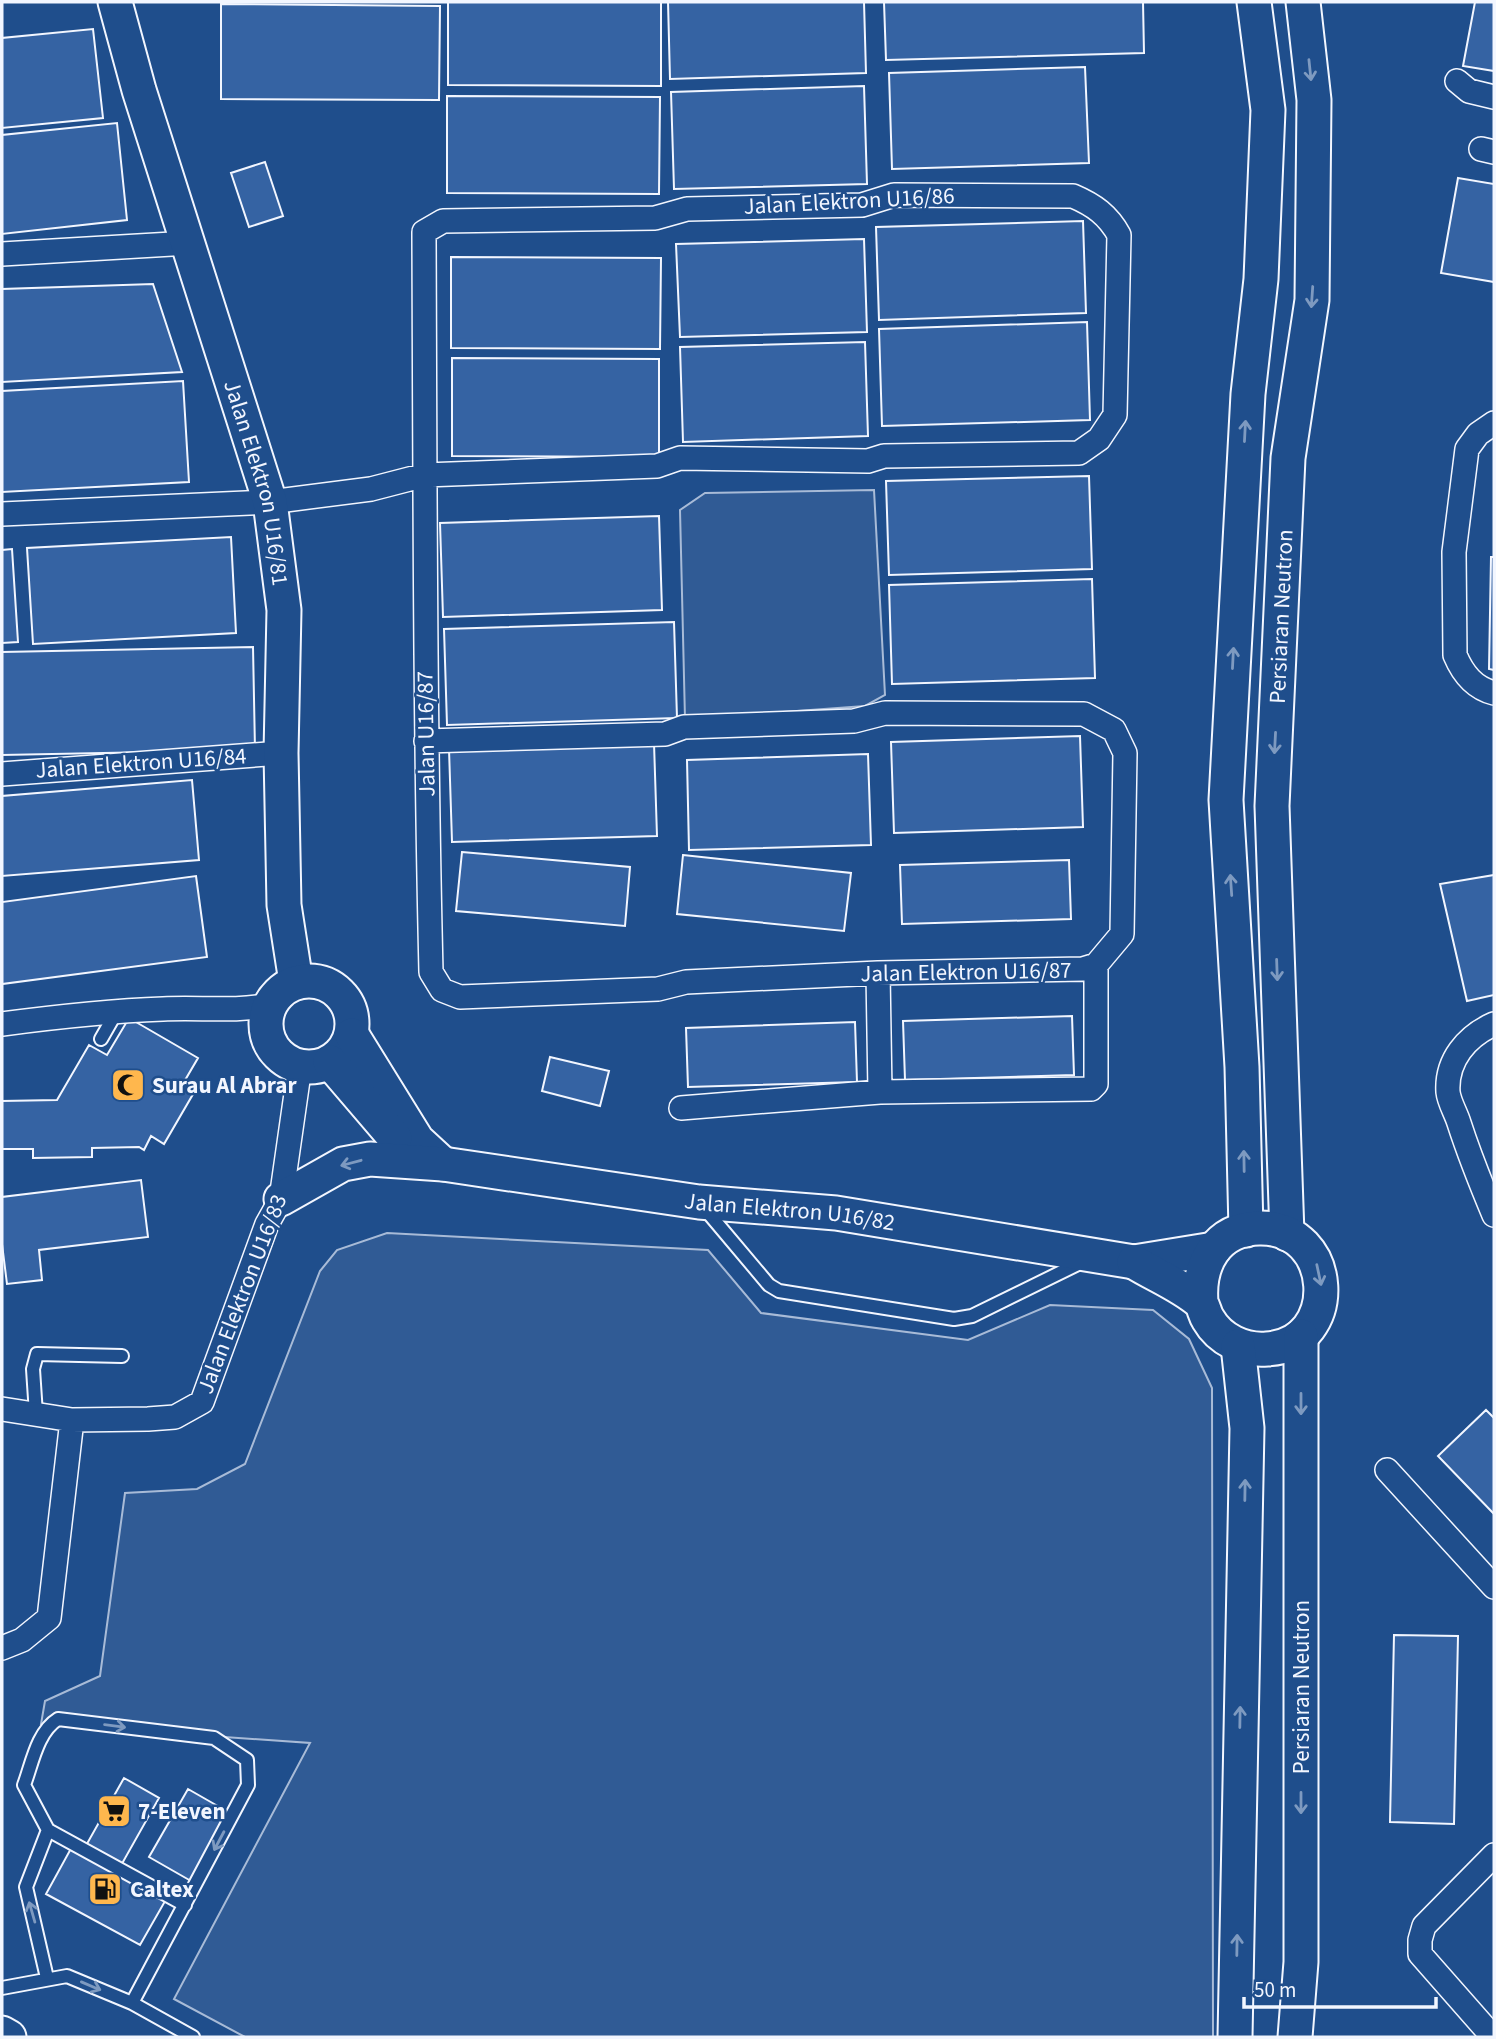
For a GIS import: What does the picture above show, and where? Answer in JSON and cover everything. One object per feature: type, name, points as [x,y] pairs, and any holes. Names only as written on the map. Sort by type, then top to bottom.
[{"type":"street","name":"Jalan Elektron U16/81","points":[[115,2],[139,90],[270,502],[284,610],[281,753],[284,905],[296,982]]},
{"type":"street","name":"Persiaran Neutron","points":[[1246,1230],[1242,1067],[1226,800],[1247,407],[1261,279],[1268,110],[1254,2]]},
{"type":"street","name":"Persiaran Neutron","points":[[1287,1234],[1272,806],[1288,458],[1312,300],[1314,100],[1303,2]]},
{"type":"street","points":[[1457,81],[1469,91],[1494,97]]},
{"type":"street","name":"Jalan Elektron U16/86","points":[[270,502],[371,489],[425,475],[657,466],[680,458],[868,461],[884,456],[1079,453],[1098,439],[1115,415],[1119,235],[1111,221],[1091,204],[1073,196],[894,195],[862,205],[687,209],[655,218],[443,221],[424,232],[425,475]]},
{"type":"street","points":[[2,254],[189,243]]},
{"type":"street","points":[[1494,422],[1478,434],[1467,449],[1454,552],[1455,655],[1461,669],[1471,681],[1494,694]]},
{"type":"street","name":"Jalan U16/87","points":[[425,475],[426,741],[431,972],[442,990]]},
{"type":"street","points":[[2,514],[270,502]]},
{"type":"street","name":"Jalan Elektron U16/87","points":[[426,741],[665,734],[684,727],[854,721],[885,713],[1084,714],[1114,730],[1125,753],[1122,934],[1096,965],[1083,969],[878,973],[686,982],[658,989],[460,998],[442,990]]},
{"type":"street","name":"Jalan Elektron U16/84","points":[[2,774],[281,753]]},
{"type":"street","points":[[681,1108],[880,1092],[1095,1087],[1096,965]]},
{"type":"street","points":[[878,973],[880,1092]]},
{"type":"street","points":[[296,982],[323,982],[344,997],[353,1022],[352,1035],[340,1055],[315,1064],[288,1062],[269,1042],[265,1029],[270,1004],[285,987],[296,982]]},
{"type":"street","points":[[2,1024],[111,1011],[182,1008],[245,1010],[270,1004]]},
{"type":"street","points":[[1494,1024],[1475,1034],[1458,1051],[1451,1069],[1448,1092],[1494,1215]]},
{"type":"street","points":[[352,1035],[417,1140],[443,1164]]},
{"type":"street","points":[[315,1064],[403,1148],[443,1164]]},
{"type":"street","name":"Jalan Elektron U16/83","points":[[2,1409],[72,1420],[175,1417],[202,1402],[267,1224],[281,1199],[315,1064]]},
{"type":"street","points":[[281,1199],[343,1164],[370,1158],[443,1164]]},
{"type":"street","name":"Jalan Elektron U16/82","points":[[443,1164],[699,1202],[836,1213],[1134,1262]]},
{"type":"street","points":[[1274,1229],[1304,1245],[1316,1262],[1322,1282],[1321,1301],[1314,1320],[1301,1336],[1270,1349],[1254,1350],[1238,1346],[1221,1335],[1208,1320],[1201,1302],[1199,1282],[1204,1264],[1214,1249],[1228,1237],[1246,1230],[1274,1229]]},
{"type":"street","points":[[1134,1262],[1214,1249]]},
{"type":"street","points":[[1134,1262],[1201,1302]]},
{"type":"street","name":"Persiaran Neutron","points":[[1295,2037],[1301,1962],[1301,1336]]},
{"type":"street","points":[[1236,2037],[1247,1428],[1238,1346]]},
{"type":"street","points":[[2,1648],[22,1640],[49,1618],[72,1420]]},
{"type":"street","points":[[1387,1470],[1494,1587]]},
{"type":"street","points":[[1493,2037],[1420,1954],[1420,1940],[1424,1926],[1494,1855]]},
{"type":"street","points":[[2,2033],[9,2037]]},
{"type":"lane","points":[[101,1040],[113,1018],[111,1011]]},
{"type":"lane","points":[[699,1202],[769,1286],[779,1292],[954,1319],[972,1316],[1095,1256]]},
{"type":"lane","points":[[36,1414],[33,1369],[37,1354],[122,1356]]},
{"type":"lane","points":[[132,2003],[185,1905],[248,1785],[247,1760],[214,1738],[58,1719],[49,1725],[24,1785],[48,1830],[185,1905]]},
{"type":"lane","points":[[47,1979],[26,1887],[48,1830]]},
{"type":"lane","points":[[2,1988],[67,1976],[132,2003],[193,2037]]},
{"type":"shaded area","points":[[874,490],[885,695],[865,706],[685,719],[680,510],[705,493]]},
{"type":"shaded area","points":[[387,1233],[708,1250],[761,1313],[968,1340],[1050,1305],[1153,1310],[1189,1339],[1212,1388],[1213,2037],[245,2037],[174,1999],[310,1743],[41,1724],[45,1701],[100,1676],[125,1493],[197,1489],[245,1464],[320,1271],[337,1250]]},
{"type":"building","points":[[448,2],[661,2],[661,86],[448,85]]},
{"type":"building","points":[[668,2],[864,2],[866,73],[670,79]]},
{"type":"building","points":[[884,2],[1143,2],[1144,53],[886,60]]},
{"type":"building","points":[[1475,2],[1494,2],[1494,71],[1463,66]]},
{"type":"building","points":[[221,4],[440,6],[439,100],[221,99]]},
{"type":"building","points":[[93,29],[103,118],[2,128],[2,38]]},
{"type":"building","points":[[1085,67],[1089,163],[892,169],[889,73]]},
{"type":"building","points":[[864,86],[867,184],[674,189],[671,92]]},
{"type":"building","points":[[447,96],[660,97],[659,194],[447,193]]},
{"type":"building","points":[[117,123],[127,220],[2,234],[2,135]]},
{"type":"building","points":[[265,162],[283,216],[249,227],[231,173]]},
{"type":"building","points":[[1458,178],[1494,184],[1494,282],[1441,273]]},
{"type":"building","points":[[1083,221],[1086,313],[879,320],[876,227]]},
{"type":"building","points":[[864,239],[867,332],[680,337],[676,244]]},
{"type":"building","points":[[451,257],[661,258],[660,349],[451,348]]},
{"type":"building","points":[[153,284],[182,372],[2,382],[2,289]]},
{"type":"building","points":[[1087,322],[1090,420],[882,426],[879,329]]},
{"type":"building","points":[[865,342],[868,436],[683,442],[680,347]]},
{"type":"building","points":[[452,358],[659,359],[659,457],[452,456]]},
{"type":"building","points":[[183,381],[189,482],[2,492],[2,391]]},
{"type":"building","points":[[1089,476],[1092,569],[889,575],[886,481]]},
{"type":"building","points":[[659,516],[662,610],[443,617],[440,523]]},
{"type":"building","points":[[231,537],[236,633],[33,644],[27,548]]},
{"type":"building","points":[[12,549],[18,642],[2,643],[2,550]]},
{"type":"building","points":[[1491,557],[1494,557],[1494,670],[1489,669]]},
{"type":"building","points":[[1092,579],[1095,678],[892,684],[889,585]]},
{"type":"building","points":[[674,622],[677,718],[447,725],[444,629]]},
{"type":"building","points":[[253,647],[255,750],[2,755],[2,652]]},
{"type":"building","points":[[1080,736],[1083,827],[894,833],[891,742]]},
{"type":"building","points":[[654,743],[657,836],[452,842],[449,749]]},
{"type":"building","points":[[868,754],[871,845],[689,850],[687,760]]},
{"type":"building","points":[[192,780],[199,860],[2,876],[2,796]]},
{"type":"building","points":[[462,852],[630,867],[625,926],[456,911]]},
{"type":"building","points":[[683,855],[851,873],[844,931],[677,914]]},
{"type":"building","points":[[1069,860],[1071,919],[902,924],[900,865]]},
{"type":"building","points":[[1494,875],[1494,995],[1467,1001],[1440,884]]},
{"type":"building","points":[[196,876],[207,957],[2,984],[2,902]]},
{"type":"building","points":[[1072,1016],[1074,1075],[905,1080],[903,1021]]},
{"type":"building","name":"Surau Al Abrar","points":[[129,1018],[198,1058],[184,1082],[196,1089],[164,1144],[151,1136],[144,1150],[139,1147],[92,1148],[92,1157],[33,1158],[33,1149],[2,1149],[2,1101],[57,1100],[89,1045],[107,1055]]},
{"type":"building","points":[[855,1022],[857,1082],[688,1087],[686,1028]]},
{"type":"building","points":[[550,1057],[609,1071],[600,1106],[542,1091]]},
{"type":"building","points":[[141,1180],[148,1237],[39,1250],[42,1280],[7,1284],[2,1244],[2,1197]]},
{"type":"building","points":[[1486,1410],[1494,1418],[1494,1514],[1438,1456]]},
{"type":"building","points":[[1394,1635],[1458,1636],[1454,1824],[1390,1822]]},
{"type":"building","points":[[124,1778],[159,1798],[119,1869],[84,1849]]},
{"type":"building","points":[[188,1789],[230,1813],[191,1881],[149,1857]]},
{"type":"building","points":[[74,1843],[168,1896],[140,1945],[46,1894]]},
{"type":"place","name":"Surau Al Abrar","points":[[128,1085]]},
{"type":"place","name":"7-Eleven","points":[[114,1811]]},
{"type":"place","name":"Caltex","points":[[105,1889]]}]
